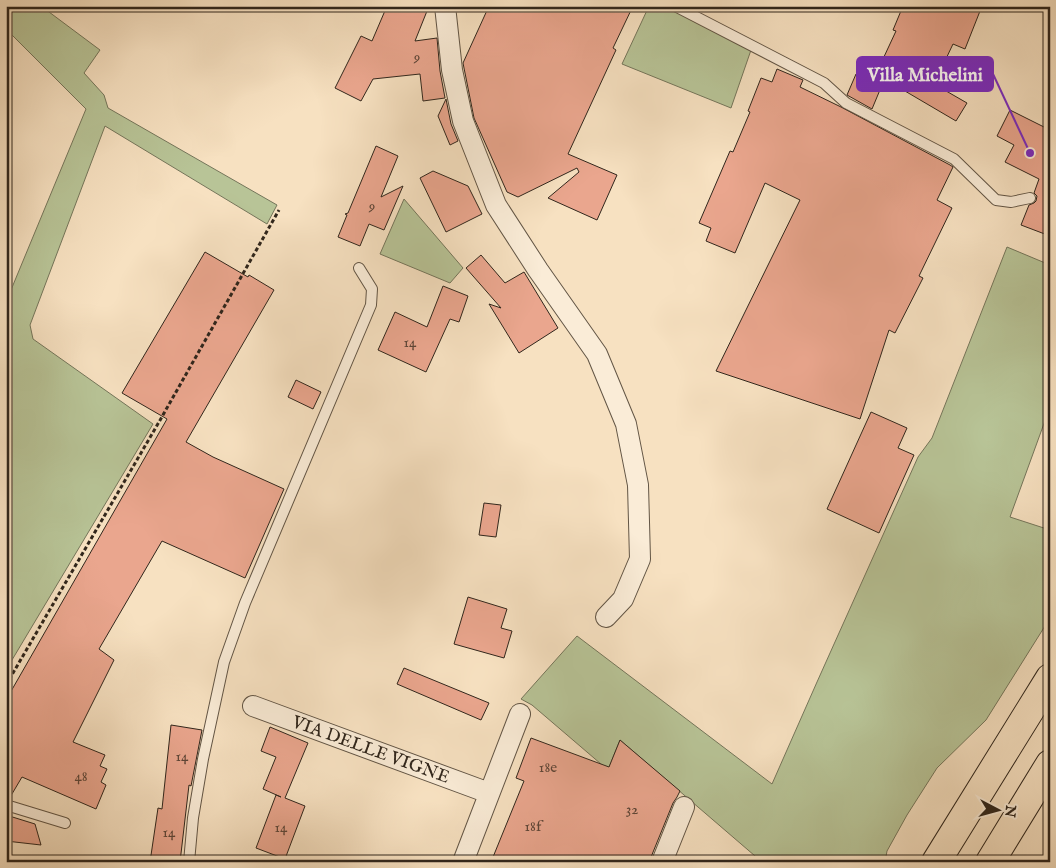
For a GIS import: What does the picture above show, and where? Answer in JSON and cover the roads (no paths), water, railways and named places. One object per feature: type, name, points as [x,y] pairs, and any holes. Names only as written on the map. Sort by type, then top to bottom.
[{"type":"highway","points":[[936,862],[1050,678]]},
{"type":"highway","points":[[990,862],[1050,764]]},
{"type":"street","points":[[445,6],[452,70],[464,121],[496,204],[538,270],[597,354],[626,424],[638,485],[640,559],[623,599],[606,617]]},
{"type":"street","name":"VIA DELLE VIGNE","points":[[253,706],[489,793]]},
{"type":"street","points":[[463,862],[520,714]]},
{"type":"street","points":[[662,862],[684,807]]},
{"type":"lane","points":[[675,6],[824,83],[846,103],[954,159],[996,200],[1011,202],[1030,198]]},
{"type":"lane","points":[[189,862],[192,818],[224,662],[245,603],[371,305],[372,289],[359,268]]},
{"type":"lane","points":[[6,804],[65,824]]},
{"type":"place","name":"Villa Michelini","points":[[1030,153]]}]
